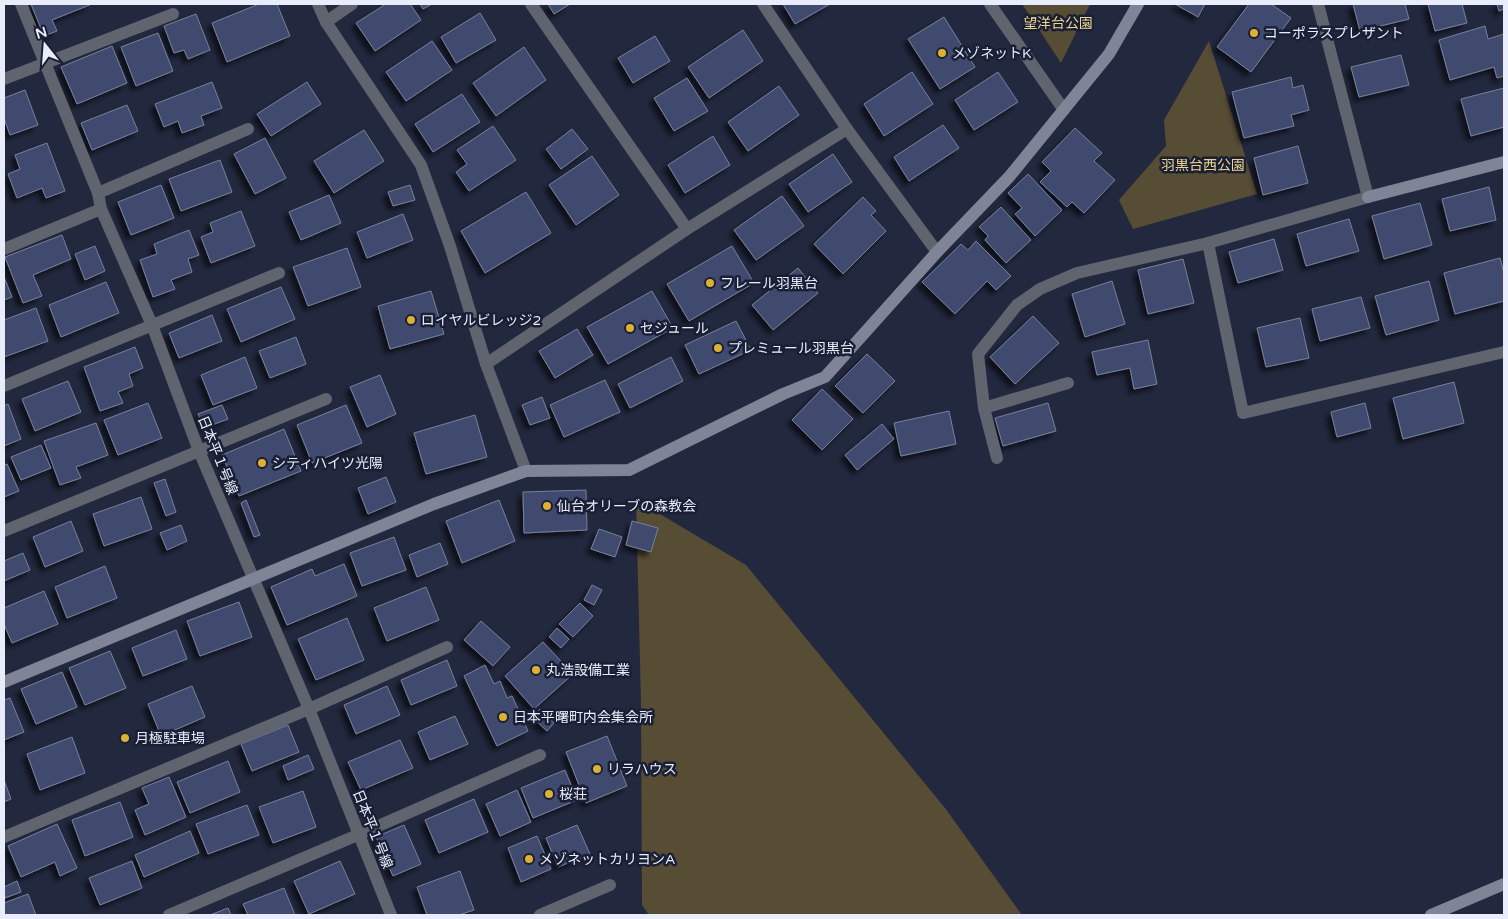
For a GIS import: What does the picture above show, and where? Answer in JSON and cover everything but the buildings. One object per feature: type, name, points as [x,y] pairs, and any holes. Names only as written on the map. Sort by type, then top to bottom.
[{"type":"street","name":"日本平１号線","points":[[21,4],[98,193],[102,209],[152,325],[198,451],[309,709],[391,915]]},
{"type":"street","points":[[318,4],[326,22],[421,165],[450,246],[486,364],[526,471]]},
{"type":"street","points":[[326,22],[352,4]]},
{"type":"street","points":[[530,4],[687,229]]},
{"type":"street","points":[[763,4],[847,129],[937,252]]},
{"type":"street","points":[[990,4],[1064,110]]},
{"type":"street","points":[[4,682],[434,504],[526,471],[629,470],[783,394],[825,377],[937,252],[1009,177],[1109,54],[1138,4]]},
{"type":"street","points":[[1318,4],[1368,197]]},
{"type":"street","points":[[4,79],[173,14]]},
{"type":"street","points":[[98,193],[248,129]]},
{"type":"street","points":[[486,364],[687,229],[847,129]]},
{"type":"street","points":[[997,458],[984,408],[978,354],[1018,305],[1040,289],[1077,273],[1208,243],[1368,197],[1504,162]]},
{"type":"street","points":[[4,249],[102,209]]},
{"type":"street","points":[[1208,243],[1243,413],[1504,352]]},
{"type":"street","points":[[4,386],[279,273]]},
{"type":"street","points":[[984,408],[1068,383]]},
{"type":"street","points":[[4,531],[326,399]]},
{"type":"street","points":[[4,837],[309,709],[447,647]]},
{"type":"street","points":[[168,915],[540,755]]},
{"type":"street","points":[[1431,915],[1504,884]]},
{"type":"street","points":[[540,915],[610,885]]},
{"type":"green space","name":"望洋台公園","points":[[1022,4],[1090,4],[1061,63]]},
{"type":"green space","name":"羽黒台西公園","points":[[1209,41],[1257,194],[1133,229],[1119,200],[1166,146],[1164,120]]},
{"type":"green space","points":[[636,500],[746,565],[945,808],[1022,915],[649,915],[642,905],[641,702]]},
{"type":"place","name":"コーポラスプレザント","points":[[1254,33]]},
{"type":"place","name":"メゾネットK","points":[[942,53]]},
{"type":"place","name":"フレール羽黒台","points":[[710,283]]},
{"type":"place","name":"ロイヤルビレッジ2","points":[[411,320]]},
{"type":"place","name":"セジュール","points":[[630,328]]},
{"type":"place","name":"プレミュール羽黒台","points":[[718,348]]},
{"type":"place","name":"シティハイツ光陽","points":[[262,463]]},
{"type":"place","name":"仙台オリーブの森教会","points":[[547,506]]},
{"type":"place","name":"丸浩設備工業","points":[[536,670]]},
{"type":"place","name":"日本平曙町内会集会所","points":[[503,717]]},
{"type":"place","name":"月極駐車場","points":[[125,738]]},
{"type":"place","name":"リラハウス","points":[[597,769]]},
{"type":"place","name":"桜荘","points":[[549,794]]},
{"type":"place","name":"メゾネットカリヨンA","points":[[529,859]]}]
